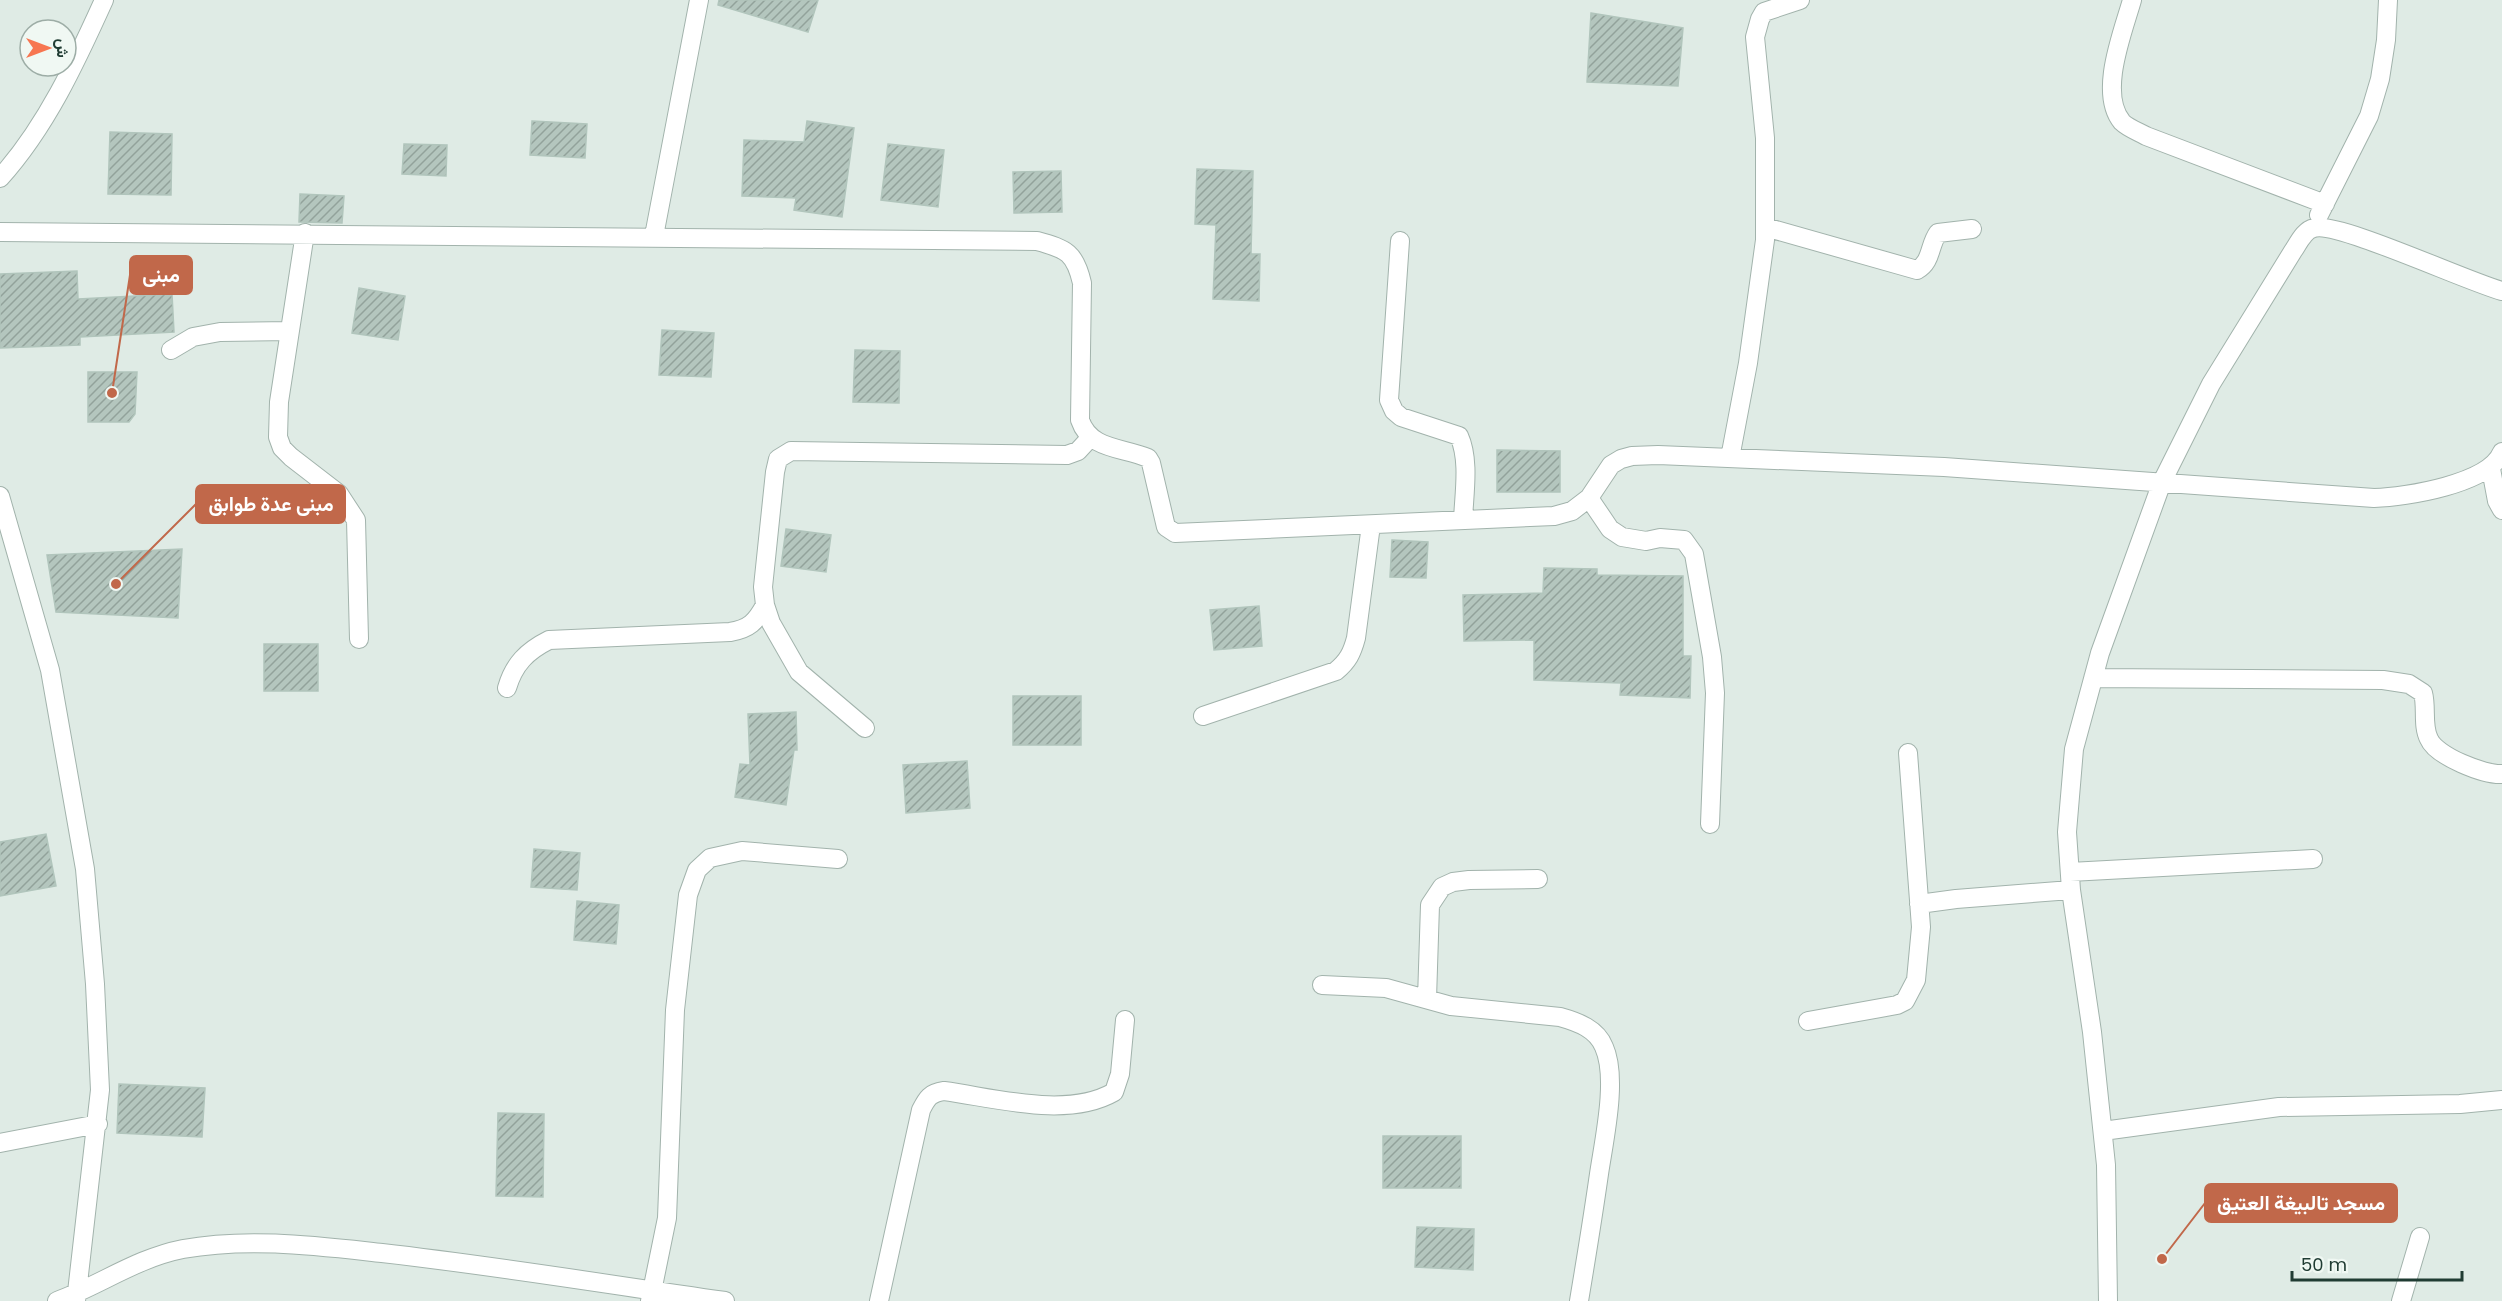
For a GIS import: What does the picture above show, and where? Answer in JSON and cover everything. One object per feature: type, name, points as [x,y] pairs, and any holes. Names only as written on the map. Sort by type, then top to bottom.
[{"type":"street","points":[[0,178],[28,144],[49,110],[86,41],[104,0]]},
{"type":"street","points":[[654,236],[699,0]]},
{"type":"street","points":[[2132,0],[2114,65],[2114,102],[2124,124],[2146,136],[2325,204]]},
{"type":"street","points":[[2108,1301],[2108,1203],[2103,1131],[2071,881],[2067,832],[2074,749],[2092,678],[2162,482],[2211,384],[2292,251],[2313,228],[2369,116],[2380,79],[2386,40],[2388,0]]},
{"type":"street","points":[[1730,458],[1759,291],[1765,227],[1765,138],[1755,37],[1764,12],[1787,1]]},
{"type":"street","points":[[1765,227],[1917,270],[1928,260],[1938,233],[1972,229]]},
{"type":"street","points":[[2313,228],[2329,229],[2385,246],[2481,285],[2502,291]]},
{"type":"street","points":[[0,232],[654,236],[1026,241],[1053,246],[1068,253],[1077,263],[1082,283],[1080,420],[1089,438],[1148,458],[1166,527],[1175,532],[1554,516],[1572,511],[1589,498],[1611,465],[1632,456],[1944,467],[2351,498],[2398,497],[2478,476],[2491,469],[2502,452]]},
{"type":"street","points":[[304,233],[279,402],[278,437],[282,448],[291,458],[339,494],[356,520],[359,639]]},
{"type":"street","points":[[1400,241],[1389,400],[1394,411],[1401,417],[1459,436],[1464,453],[1463,520]]},
{"type":"street","points":[[171,350],[193,337],[220,332],[290,331]]},
{"type":"street","points":[[865,728],[799,672],[786,653],[765,605],[764,587],[778,459],[783,454],[802,451],[1067,455],[1077,451],[1089,438]]},
{"type":"street","points":[[2491,469],[2497,501],[2502,510]]},
{"type":"street","points":[[0,496],[50,670],[83,857],[95,984],[100,1090],[77,1297]]},
{"type":"street","points":[[1589,498],[1616,534],[1632,540],[1683,540],[1694,554],[1712,657],[1715,693],[1710,824]]},
{"type":"street","points":[[1203,717],[1336,671],[1345,663],[1353,653],[1356,638],[1371,525]]},
{"type":"street","points":[[507,688],[517,663],[533,648],[549,640],[569,637],[730,632],[753,624],[765,605]]},
{"type":"street","points":[[2092,678],[2383,680],[2409,684],[2423,693],[2428,738],[2434,747],[2480,772],[2502,774]]},
{"type":"street","points":[[1808,1022],[1897,1005],[1905,1001],[1916,980],[1921,927],[1908,753]]},
{"type":"street","points":[[651,1296],[667,1218],[675,1022],[688,895],[697,870],[710,858],[742,851],[838,859]]},
{"type":"street","points":[[1919,904],[2071,881],[2313,859]]},
{"type":"street","points":[[1427,999],[1430,905],[1435,895],[1453,882],[1538,879]]},
{"type":"street","points":[[1322,985],[1386,988],[1451,1006],[1560,1017],[1572,1020],[1596,1033],[1609,1059],[1608,1118],[1579,1301]]},
{"type":"street","points":[[879,1301],[920,1118],[927,1097],[944,1091],[1042,1105],[1088,1103],[1101,1099],[1114,1092],[1120,1074],[1125,1020]]},
{"type":"street","points":[[2103,1131],[2279,1107],[2460,1104],[2502,1100]]},
{"type":"street","points":[[0,1143],[98,1124]]},
{"type":"street","points":[[2401,1301],[2420,1237]]},
{"type":"street","points":[[57,1301],[77,1297],[128,1266],[154,1257],[181,1250],[239,1243],[357,1251],[443,1260],[651,1296],[725,1301]]},
{"type":"building","points":[[719,0],[818,0],[808,32],[718,5]]},
{"type":"building","points":[[1591,13],[1683,28],[1678,86],[1587,82]]},
{"type":"building","points":[[532,121],[587,124],[585,158],[530,155]]},
{"type":"building","points":[[807,121],[854,128],[842,217],[794,210],[796,198],[742,196],[744,140],[804,142]]},
{"type":"building","points":[[110,132],[172,134],[171,195],[108,194]]},
{"type":"building","points":[[404,144],[447,145],[446,176],[402,174]]},
{"type":"building","points":[[888,144],[944,150],[938,207],[881,200]]},
{"type":"building","points":[[1197,169],[1253,171],[1251,254],[1260,254],[1259,301],[1213,299],[1216,225],[1195,224]]},
{"type":"building","points":[[1061,171],[1062,212],[1014,213],[1013,172]]},
{"type":"building","points":[[300,194],[344,196],[342,223],[299,222]]},
{"type":"building","points":[[77,271],[78,299],[172,294],[174,332],[80,337],[80,345],[0,348],[0,274]]},
{"type":"building","points":[[359,288],[405,296],[398,340],[352,333]]},
{"type":"building","points":[[662,330],[714,333],[711,377],[659,375]]},
{"type":"building","points":[[855,350],[900,351],[899,403],[853,402]]},
{"type":"building","points":[[88,372],[137,372],[135,414],[129,422],[88,422]]},
{"type":"building","points":[[1497,450],[1560,451],[1560,492],[1497,492]]},
{"type":"building","points":[[786,529],[831,535],[826,572],[781,566]]},
{"type":"building","points":[[1392,540],[1428,542],[1426,578],[1390,577]]},
{"type":"building","points":[[182,549],[178,618],[56,612],[47,555]]},
{"type":"building","points":[[1544,568],[1597,569],[1597,575],[1683,576],[1683,656],[1691,656],[1690,698],[1620,695],[1621,683],[1534,680],[1534,640],[1464,641],[1463,595],[1543,593]]},
{"type":"building","points":[[1259,606],[1262,646],[1214,650],[1210,610]]},
{"type":"building","points":[[264,644],[318,644],[318,691],[264,691]]},
{"type":"building","points":[[1013,696],[1081,696],[1081,745],[1013,745]]},
{"type":"building","points":[[796,712],[797,750],[794,750],[786,805],[735,797],[740,764],[750,765],[748,714]]},
{"type":"building","points":[[967,761],[970,808],[906,813],[903,765]]},
{"type":"building","points":[[46,834],[56,886],[0,896],[0,842]]},
{"type":"building","points":[[534,849],[580,853],[577,890],[531,887]]},
{"type":"building","points":[[577,901],[619,905],[616,944],[574,940]]},
{"type":"building","points":[[119,1084],[205,1088],[202,1137],[117,1133]]},
{"type":"building","points":[[498,1113],[544,1114],[543,1197],[496,1196]]},
{"type":"building","points":[[1383,1136],[1461,1136],[1461,1188],[1383,1188]]},
{"type":"building","points":[[1417,1227],[1474,1229],[1473,1270],[1415,1267]]},
{"type":"place","name":"مبنى","points":[[112,393]]},
{"type":"place","name":"مبنى عدة طوابق","points":[[116,584]]},
{"type":"place","name":"مسجد تالبيغة العتيق","points":[[2162,1259]]}]
